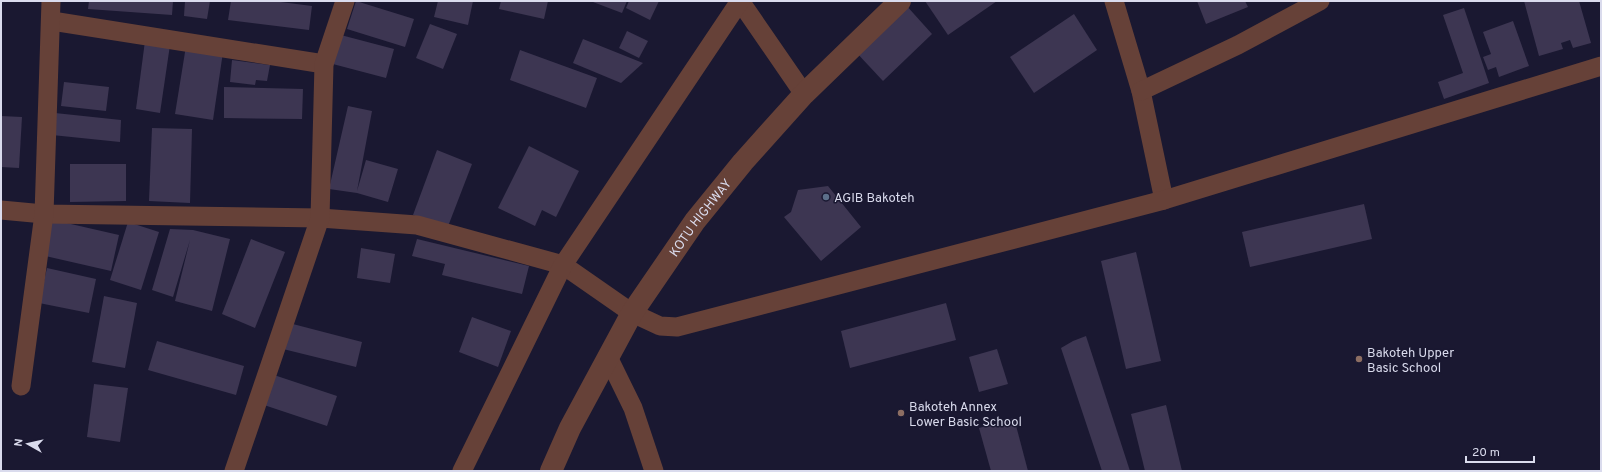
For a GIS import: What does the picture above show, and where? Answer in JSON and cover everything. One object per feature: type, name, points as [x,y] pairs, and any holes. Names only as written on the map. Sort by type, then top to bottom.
[{"type":"street","points":[[20,386],[44,214],[52,1]]},
{"type":"street","points":[[234,471],[320,218],[324,64],[346,1]]},
{"type":"street","points":[[462,471],[563,265],[740,1],[804,94]]},
{"type":"street","name":"KOTU HIGHWAY","points":[[551,471],[570,428],[632,313],[695,221],[743,162],[804,94],[900,1]]},
{"type":"street","points":[[1114,1],[1141,91],[1164,200]]},
{"type":"street","points":[[1141,91],[1238,45],[1320,1]]},
{"type":"street","points":[[52,21],[324,64]]},
{"type":"street","points":[[1,210],[44,214],[320,218],[417,224],[563,265],[632,313],[660,326],[677,327],[1164,200],[1601,66]]},
{"type":"street","points":[[608,357],[633,408],[654,471]]},
{"type":"building","points":[[89,1],[173,1],[172,15],[88,9]]},
{"type":"building","points":[[185,1],[210,1],[207,19],[184,16]]},
{"type":"building","points":[[231,1],[273,1],[312,6],[309,30],[228,20]]},
{"type":"building","points":[[356,1],[414,19],[405,47],[347,29]]},
{"type":"building","points":[[438,1],[473,1],[468,25],[434,17]]},
{"type":"building","points":[[501,1],[548,1],[544,19],[499,9]]},
{"type":"building","points":[[593,1],[627,1],[622,13]]},
{"type":"building","points":[[629,1],[659,1],[650,20],[626,8]]},
{"type":"building","points":[[925,1],[997,1],[948,35]]},
{"type":"building","points":[[1197,1],[1245,1],[1248,7],[1206,24]]},
{"type":"building","points":[[1524,1],[1579,1],[1591,43],[1573,48],[1570,40],[1561,43],[1563,49],[1539,56]]},
{"type":"building","points":[[905,4],[932,34],[883,81],[855,51]]},
{"type":"building","points":[[1464,8],[1489,83],[1444,99],[1438,82],[1463,73],[1443,15]]},
{"type":"building","points":[[1074,14],[1097,50],[1034,93],[1010,57]]},
{"type":"building","points":[[1513,21],[1529,66],[1499,77],[1496,67],[1488,70],[1483,57],[1491,54],[1483,32]]},
{"type":"building","points":[[430,24],[457,34],[443,69],[416,58]]},
{"type":"building","points":[[627,31],[648,41],[639,58],[619,48]]},
{"type":"building","points":[[337,34],[394,49],[386,78],[329,63]]},
{"type":"building","points":[[583,39],[643,63],[621,83],[573,63]]},
{"type":"building","points":[[145,41],[170,45],[160,113],[136,109]]},
{"type":"building","points":[[186,46],[223,52],[213,120],[175,114]]},
{"type":"building","points":[[520,50],[597,78],[586,108],[510,80]]},
{"type":"building","points":[[232,60],[270,65],[267,81],[256,80],[255,85],[230,82]]},
{"type":"building","points":[[64,82],[109,87],[106,111],[61,106]]},
{"type":"building","points":[[224,87],[303,89],[302,119],[224,118]]},
{"type":"building","points":[[348,106],[372,111],[357,191],[366,160],[398,169],[388,202],[357,193],[329,189]]},
{"type":"building","points":[[55,113],[121,120],[120,142],[52,135]]},
{"type":"building","points":[[1,116],[22,117],[19,168],[1,167]]},
{"type":"building","points":[[152,128],[192,129],[190,203],[149,201]]},
{"type":"building","points":[[529,146],[579,171],[556,217],[542,210],[535,226],[498,208]]},
{"type":"building","points":[[437,150],[472,164],[447,229],[413,215]]},
{"type":"building","points":[[70,164],[126,164],[126,201],[70,202]]},
{"type":"building","points":[[828,186],[861,227],[821,261],[784,217],[791,212],[798,190]]},
{"type":"building","points":[[1364,204],[1372,239],[1250,267],[1242,232]]},
{"type":"building","points":[[49,219],[119,235],[111,271],[41,255]]},
{"type":"building","points":[[128,222],[159,232],[141,290],[110,280]]},
{"type":"building","points":[[170,229],[193,230],[230,239],[212,311],[175,301],[190,240],[173,297],[152,290]]},
{"type":"building","points":[[251,239],[285,252],[255,328],[222,314]]},
{"type":"building","points":[[417,239],[529,266],[522,294],[442,275],[445,264],[412,256]]},
{"type":"building","points":[[361,248],[395,254],[390,283],[357,278]]},
{"type":"building","points":[[1136,252],[1161,361],[1126,369],[1101,261]]},
{"type":"building","points":[[47,268],[96,279],[89,313],[39,303]]},
{"type":"building","points":[[104,296],[137,303],[125,368],[92,362]]},
{"type":"building","points":[[946,303],[956,340],[850,368],[841,331]]},
{"type":"building","points":[[472,317],[511,331],[498,367],[459,352]]},
{"type":"building","points":[[289,323],[362,342],[356,367],[283,349]]},
{"type":"building","points":[[1086,336],[1130,471],[1102,471],[1061,348]]},
{"type":"building","points":[[157,341],[244,366],[236,395],[148,370]]},
{"type":"building","points":[[997,349],[1008,384],[979,392],[969,357]]},
{"type":"building","points":[[268,373],[337,396],[327,426],[258,403]]},
{"type":"building","points":[[94,384],[128,388],[120,442],[87,437]]},
{"type":"building","points":[[1166,405],[1182,471],[1145,471],[1131,414]]},
{"type":"building","points":[[1014,418],[1028,471],[991,471],[979,428]]},
{"type":"place","name":"AGIB Bakoteh","points":[[826,197]]},
{"type":"place","name":"Bakoteh Upper Basic School","points":[[1359,359]]},
{"type":"place","name":"Bakoteh Annex Lower Basic School","points":[[901,413]]}]
